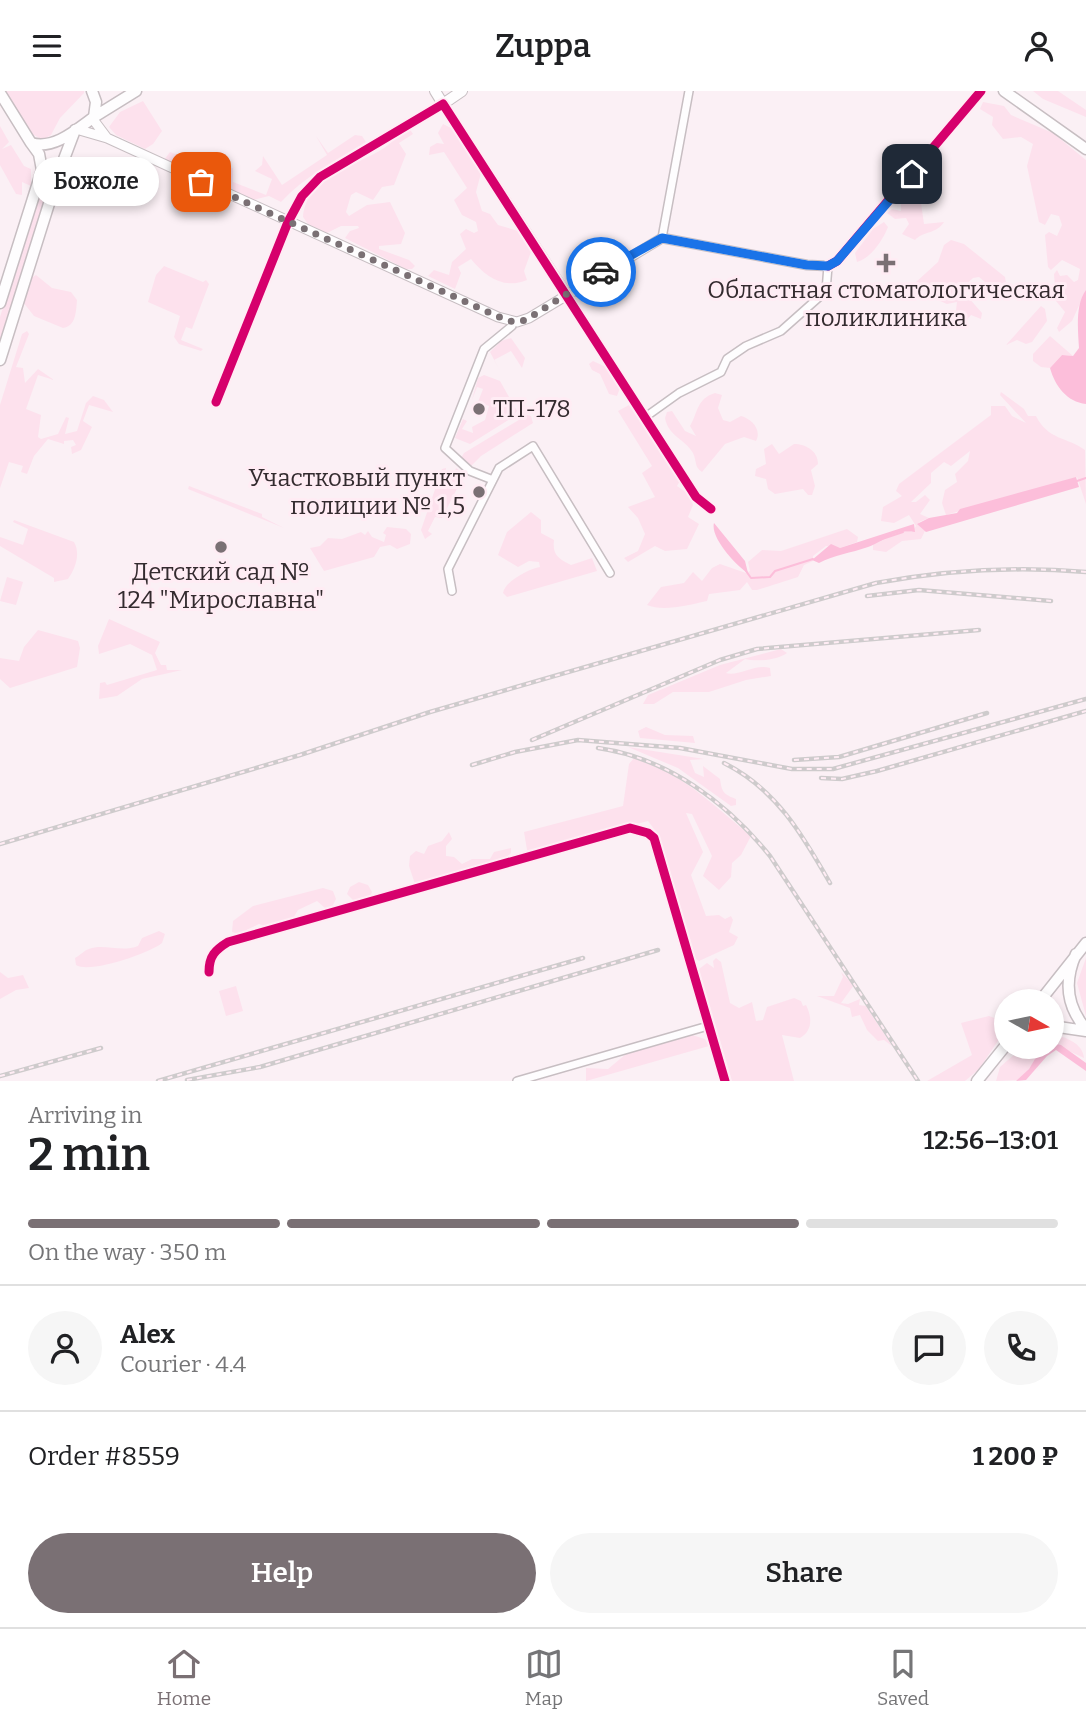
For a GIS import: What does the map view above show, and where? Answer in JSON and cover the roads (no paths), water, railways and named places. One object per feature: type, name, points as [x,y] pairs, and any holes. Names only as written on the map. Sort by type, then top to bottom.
[{"type":"main road","points":[[92,91],[96,102],[93,118]]},
{"type":"main road","points":[[31,143],[52,143],[135,91]]},
{"type":"main road","points":[[435,91],[443,104],[462,91]]},
{"type":"main road","points":[[1004,91],[1086,149]]},
{"type":"main road","points":[[0,93],[38,154],[42,170],[0,303]]},
{"type":"main road","points":[[0,360],[58,175],[76,130]]},
{"type":"main road","points":[[1049,989],[1086,943]]},
{"type":"main road","points":[[1076,954],[1068,977],[1069,996],[1078,1019],[1086,1030]]},
{"type":"main road","points":[[1064,1027],[1086,1030]]},
{"type":"main road","points":[[977,1081],[996,1059]]},
{"type":"street","points":[[662,238],[689,91]]},
{"type":"street","points":[[76,130],[107,138],[513,322],[529,318],[566,293],[662,238],[794,263],[828,266],[837,261],[880,212],[981,91]]},
{"type":"street","points":[[216,402],[288,222],[302,196],[320,177],[443,104],[696,497],[711,509]]},
{"type":"street","points":[[93,118],[107,138]]},
{"type":"street","points":[[644,418],[679,393],[721,372],[727,359],[746,345],[781,331],[826,291],[828,266]]},
{"type":"street","points":[[493,480],[470,471],[445,448],[484,349],[512,326],[513,322]]},
{"type":"street","points":[[452,591],[448,569],[499,468],[533,446],[610,573]]},
{"type":"street","points":[[209,972],[209,960],[216,950],[229,942],[630,828],[648,833],[654,838],[725,1081]]},
{"type":"street","points":[[517,1081],[708,1026]]},
{"type":"waterway","points":[[1077,481],[1086,478]]},
{"type":"waterway","points":[[879,540],[903,532]]},
{"type":"waterway","points":[[746,571],[751,578],[770,577],[775,571],[813,559]]},
{"type":"railway","points":[[0,844],[300,755],[430,712],[876,583],[981,570],[1086,572]]},
{"type":"railway","points":[[867,596],[919,590],[1051,601]]},
{"type":"railway","points":[[532,740],[720,660],[757,649],[979,630]]},
{"type":"railway","points":[[472,765],[515,752],[578,740],[680,748],[792,769],[833,769],[1086,699]]},
{"type":"railway","points":[[821,778],[842,779],[877,771],[1086,711]]},
{"type":"railway","points":[[794,760],[839,757],[987,713]]},
{"type":"railway","points":[[598,748],[624,753],[672,773],[694,786],[735,818],[770,856],[918,1081]]},
{"type":"railway","points":[[724,763],[759,786],[773,799],[798,830],[830,883]]},
{"type":"railway","points":[[187,1080],[260,1067],[658,950]]},
{"type":"railway","points":[[158,1081],[583,958]]},
{"type":"railway","points":[[0,1076],[101,1048]]},
{"type":"place","name":"Божоле","points":[[201,182]]},
{"type":"place","name":"Областная стоматологическая поликлиника","points":[[886,263]]},
{"type":"place","name":"ТП-178","points":[[479,409]]},
{"type":"place","name":"Участковый пункт полиции № 1,5","points":[[479,492]]},
{"type":"place","name":"Детский сад № 124 \"Мирославна\"","points":[[221,547]]}]
